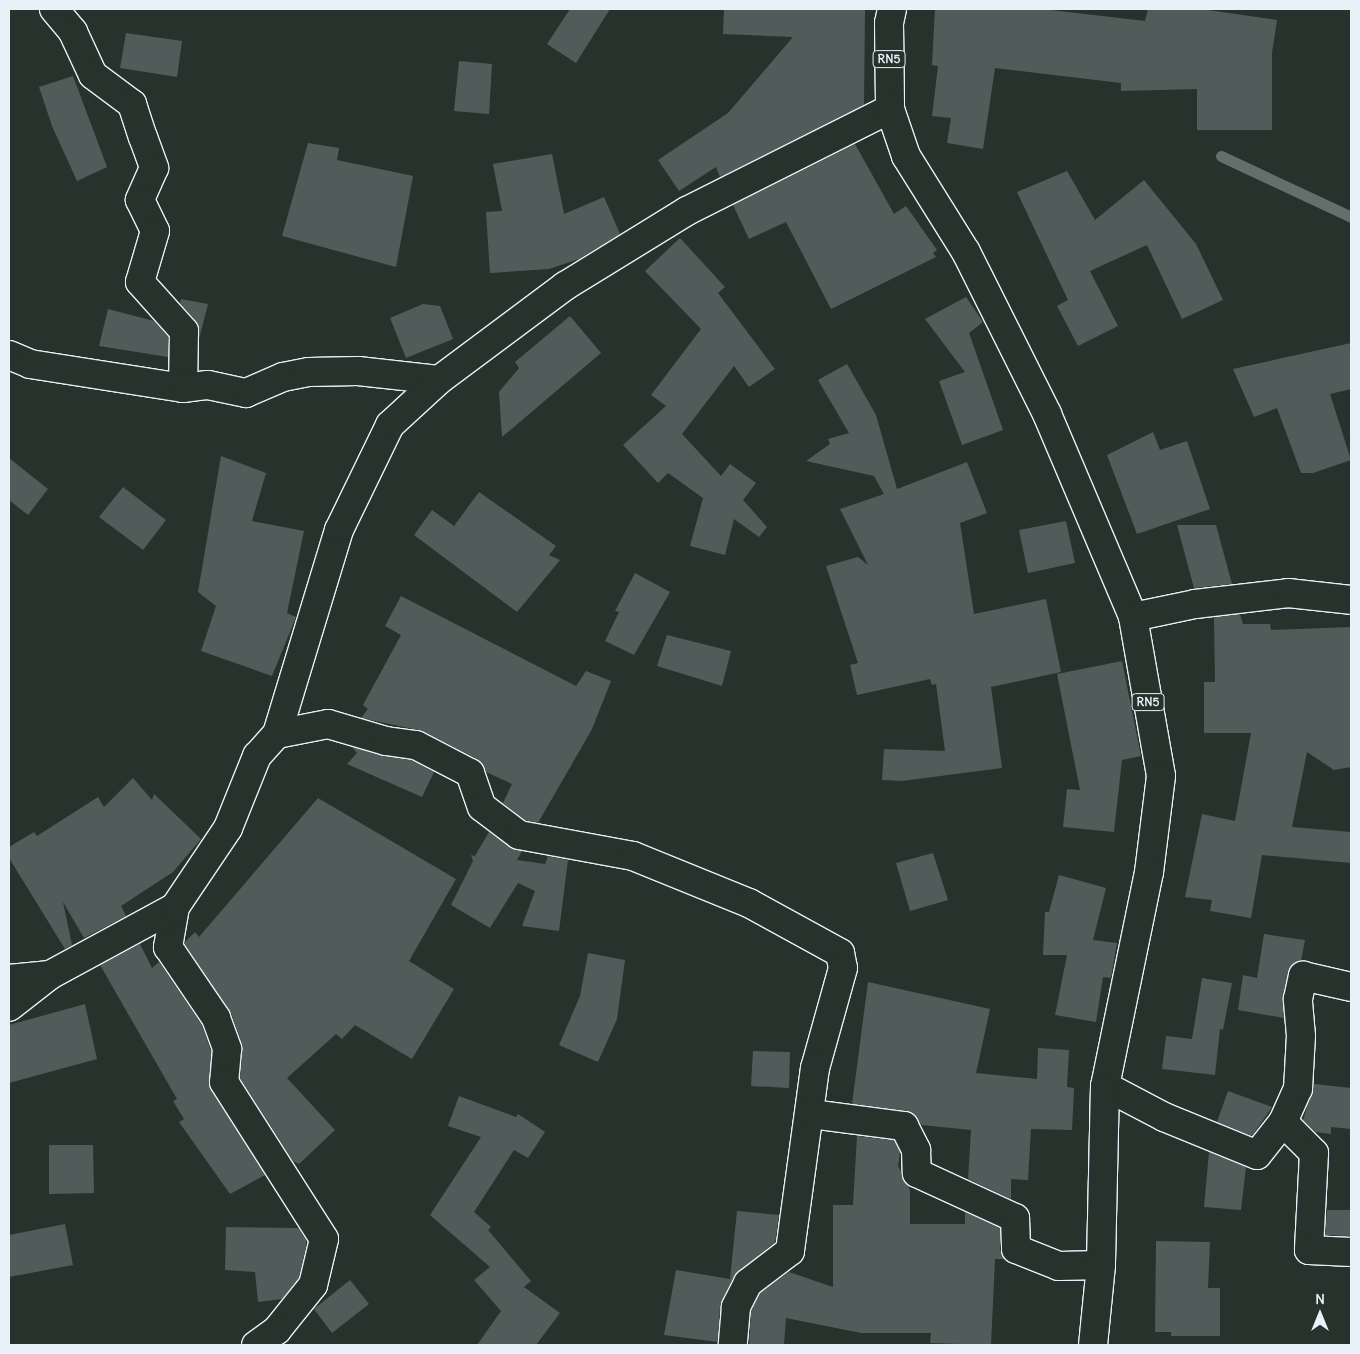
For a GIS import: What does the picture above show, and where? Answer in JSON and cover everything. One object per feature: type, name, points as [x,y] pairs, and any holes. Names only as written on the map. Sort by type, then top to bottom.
[{"type":"main road","points":[[54,9],[73,32],[93,75],[132,104],[154,168],[140,200],[154,231],[140,282],[184,331],[183,388]]},
{"type":"main road","name":"RN5","points":[[892,9],[889,23],[890,109],[906,156],[966,252],[1047,414],[1133,617],[1161,776],[1149,872],[1105,1086],[1101,1265],[1093,1345]]},
{"type":"main road","points":[[256,1345],[277,1330],[312,1285],[324,1239],[224,1082],[227,1049],[216,1018],[168,947],[175,907],[228,828],[257,756],[277,734],[339,530],[365,473],[390,425],[439,380],[565,286],[687,211],[890,109]]},
{"type":"main road","points":[[9,355],[30,364],[183,388],[208,385],[246,393],[283,377],[358,370],[439,380]]},
{"type":"main road","points":[[1133,617],[1196,604],[1288,593],[1351,600]]},
{"type":"main road","points":[[277,734],[328,724],[386,741],[416,745],[470,773],[482,807],[520,835],[633,856],[749,903],[840,953],[843,968],[815,1068],[811,1114],[790,1251],[748,1283],[736,1307],[734,1345]]},
{"type":"main road","points":[[9,1007],[50,975],[175,907]]},
{"type":"main road","points":[[9,980],[50,975]]},
{"type":"main road","points":[[1105,1086],[1164,1117],[1258,1154],[1283,1122],[1298,1089],[1302,1036],[1298,999],[1303,976],[1351,987]]},
{"type":"main road","points":[[811,1114],[904,1126],[916,1150],[917,1173],[1015,1218],[1016,1249],[1058,1266],[1101,1265]]},
{"type":"main road","points":[[1283,1122],[1314,1153],[1309,1250],[1351,1252]]},
{"type":"building","points":[[570,9],[610,9],[576,63],[547,44]]},
{"type":"building","points":[[724,9],[865,9],[864,105],[720,177],[716,167],[679,191],[658,160],[728,113],[793,37],[723,34]]},
{"type":"building","points":[[935,9],[1042,9],[1145,21],[1148,9],[1201,9],[1277,20],[1272,53],[1272,130],[1197,130],[1197,89],[1121,91],[1121,83],[995,68],[983,149],[947,143],[951,118],[932,116],[938,66],[932,65]]},
{"type":"building","points":[[126,33],[182,41],[177,77],[120,68]]},
{"type":"building","points":[[459,61],[492,64],[489,114],[454,111]]},
{"type":"building","points":[[73,76],[107,167],[77,181],[52,126],[39,87]]},
{"type":"building","points":[[308,143],[339,148],[337,160],[413,176],[396,267],[282,236]]},
{"type":"building","points":[[855,144],[894,214],[906,206],[937,250],[933,253],[936,257],[831,309],[786,222],[749,239],[733,205]]},
{"type":"building","points":[[552,154],[564,214],[604,197],[620,234],[579,259],[549,269],[490,273],[486,212],[502,211],[493,164]]},
{"type":"building","points":[[1067,171],[1095,220],[1144,180],[1196,244],[1223,300],[1182,319],[1147,245],[1090,271],[1118,326],[1078,346],[1057,306],[1068,300],[1017,192]]},
{"type":"building","points":[[680,238],[725,287],[718,293],[775,369],[749,387],[734,366],[682,434],[721,476],[730,464],[756,483],[743,500],[767,527],[759,537],[734,519],[725,555],[690,546],[703,498],[668,473],[658,483],[623,445],[666,406],[651,395],[701,329],[645,271]]},
{"type":"building","points":[[966,297],[983,322],[969,333],[1003,430],[962,445],[939,381],[965,372],[925,319]]},
{"type":"building","points":[[181,299],[208,304],[199,339],[196,321],[180,303]]},
{"type":"building","points":[[423,304],[440,306],[453,339],[406,358],[390,318]]},
{"type":"building","points":[[108,309],[154,321],[168,337],[168,357],[99,346]]},
{"type":"building","points":[[570,316],[601,353],[502,437],[499,392],[519,368],[515,362]]},
{"type":"building","points":[[1351,343],[1351,389],[1330,394],[1351,460],[1313,473],[1301,473],[1277,408],[1254,417],[1233,369]]},
{"type":"building","points":[[847,364],[876,415],[897,489],[967,462],[987,513],[960,523],[974,614],[1046,599],[1061,672],[991,687],[1002,768],[902,781],[882,780],[884,749],[945,751],[936,684],[932,685],[930,679],[857,695],[850,665],[858,663],[826,566],[858,557],[868,565],[840,509],[884,494],[874,476],[806,461],[830,444],[828,439],[849,433],[818,380]]},
{"type":"building","points":[[1153,432],[1160,450],[1187,441],[1210,509],[1137,534],[1107,455]]},
{"type":"building","points":[[221,456],[266,473],[252,521],[304,531],[287,613],[296,617],[272,676],[201,651],[216,606],[198,592]]},
{"type":"building","points":[[9,458],[48,489],[28,515],[9,500]]},
{"type":"building","points":[[123,487],[166,520],[143,550],[99,517]]},
{"type":"building","points":[[479,492],[556,546],[549,555],[560,560],[517,612],[414,535],[432,510],[454,526]]},
{"type":"building","points":[[1066,521],[1075,563],[1028,573],[1019,530]]},
{"type":"building","points":[[1177,525],[1216,525],[1232,584],[1194,588]]},
{"type":"building","points":[[635,573],[670,592],[634,655],[605,641],[619,612],[615,611]]},
{"type":"building","points":[[401,596],[576,686],[586,671],[611,681],[592,729],[538,823],[525,820],[503,803],[512,784],[486,772],[477,759],[423,731],[361,718],[368,709],[363,705],[401,635],[385,626]]},
{"type":"building","points":[[1240,614],[1243,624],[1270,624],[1271,630],[1351,627],[1351,767],[1334,770],[1307,752],[1292,827],[1351,832],[1351,863],[1262,855],[1251,918],[1210,911],[1212,900],[1185,897],[1202,814],[1235,821],[1251,733],[1204,733],[1204,682],[1215,682],[1214,617]]},
{"type":"building","points":[[667,635],[731,651],[722,686],[657,666]]},
{"type":"building","points":[[1122,661],[1141,756],[1122,760],[1114,832],[1063,827],[1067,789],[1080,790],[1057,674]]},
{"type":"building","points":[[352,747],[411,760],[434,772],[422,797],[347,764],[357,753]]},
{"type":"building","points":[[133,778],[152,800],[154,794],[201,839],[173,872],[121,906],[126,916],[84,938],[63,902],[72,945],[65,949],[9,858],[9,847],[34,832],[37,836],[98,797],[104,807]]},
{"type":"building","points":[[318,798],[456,879],[409,961],[454,989],[412,1059],[355,1025],[342,1039],[336,1034],[287,1078],[335,1130],[299,1164],[293,1161],[240,1078],[242,1044],[231,1013],[184,943],[195,932],[199,937]]},
{"type":"building","points":[[489,832],[510,847],[522,851],[517,860],[545,864],[548,856],[568,860],[559,931],[522,926],[535,891],[518,883],[490,928],[451,905],[473,861],[471,855],[475,856]]},
{"type":"building","points":[[933,853],[948,900],[910,911],[896,863]]},
{"type":"building","points":[[1059,875],[1106,888],[1093,940],[1117,943],[1111,978],[1103,977],[1096,1022],[1055,1015],[1067,955],[1043,955],[1045,912],[1049,912]]},
{"type":"building","points":[[1264,934],[1305,940],[1301,961],[1292,965],[1288,973],[1283,996],[1284,1018],[1238,1010],[1243,975],[1257,978]]},
{"type":"building","points":[[140,944],[152,968],[159,962],[202,1025],[211,1051],[211,1090],[265,1175],[230,1194],[179,1122],[184,1119],[173,1101],[177,1099],[100,965]]},
{"type":"building","points":[[588,953],[625,960],[617,1019],[598,1062],[559,1045],[580,996]]},
{"type":"building","points":[[1202,978],[1232,983],[1223,1030],[1220,1029],[1215,1075],[1162,1069],[1166,1036],[1192,1039]]},
{"type":"building","points":[[868,982],[990,1009],[976,1073],[1037,1079],[1038,1048],[1069,1050],[1067,1087],[1074,1088],[1072,1130],[1031,1129],[1028,1180],[1011,1179],[1011,1199],[968,1179],[971,1130],[921,1125],[913,1114],[906,1111],[852,1104]]},
{"type":"building","points":[[85,1004],[97,1059],[9,1083],[9,1025]]},
{"type":"building","points":[[753,1051],[790,1052],[789,1088],[751,1086]]},
{"type":"building","points":[[1314,1084],[1351,1088],[1351,1129],[1331,1127],[1331,1134],[1316,1132],[1303,1120]]},
{"type":"building","points":[[1228,1091],[1272,1107],[1252,1136],[1217,1122]]},
{"type":"building","points":[[459,1096],[516,1117],[518,1114],[545,1132],[528,1158],[514,1150],[474,1212],[491,1227],[488,1230],[531,1281],[524,1287],[560,1313],[536,1345],[477,1345],[501,1311],[474,1280],[490,1267],[430,1215],[481,1137],[448,1126]]},
{"type":"building","points":[[857,1136],[894,1140],[900,1152],[898,1166],[910,1190],[910,1224],[965,1224],[965,1212],[1000,1228],[1000,1250],[1005,1259],[995,1259],[991,1345],[930,1343],[931,1333],[861,1333],[786,1318],[784,1345],[749,1345],[751,1311],[760,1293],[789,1272],[833,1287],[833,1205],[853,1205]]},
{"type":"building","points":[[49,1145],[93,1145],[94,1193],[49,1194]]},
{"type":"building","points":[[1209,1152],[1246,1167],[1241,1210],[1204,1207]]},
{"type":"building","points":[[1327,1210],[1351,1210],[1351,1236],[1325,1235]]},
{"type":"building","points":[[737,1211],[779,1215],[775,1242],[734,1276],[720,1305],[718,1342],[664,1335],[676,1270],[730,1279]]},
{"type":"building","points":[[65,1224],[73,1265],[9,1277],[9,1235]]},
{"type":"building","points":[[226,1227],[298,1228],[306,1240],[306,1247],[299,1278],[282,1299],[258,1302],[255,1272],[225,1270]]},
{"type":"building","points":[[1156,1241],[1210,1242],[1208,1288],[1220,1288],[1220,1336],[1171,1336],[1171,1332],[1155,1332]]},
{"type":"building","points":[[350,1280],[369,1304],[332,1333],[314,1309]]},
{"type":"waterway","points":[[1221,156],[1351,217]]}]
